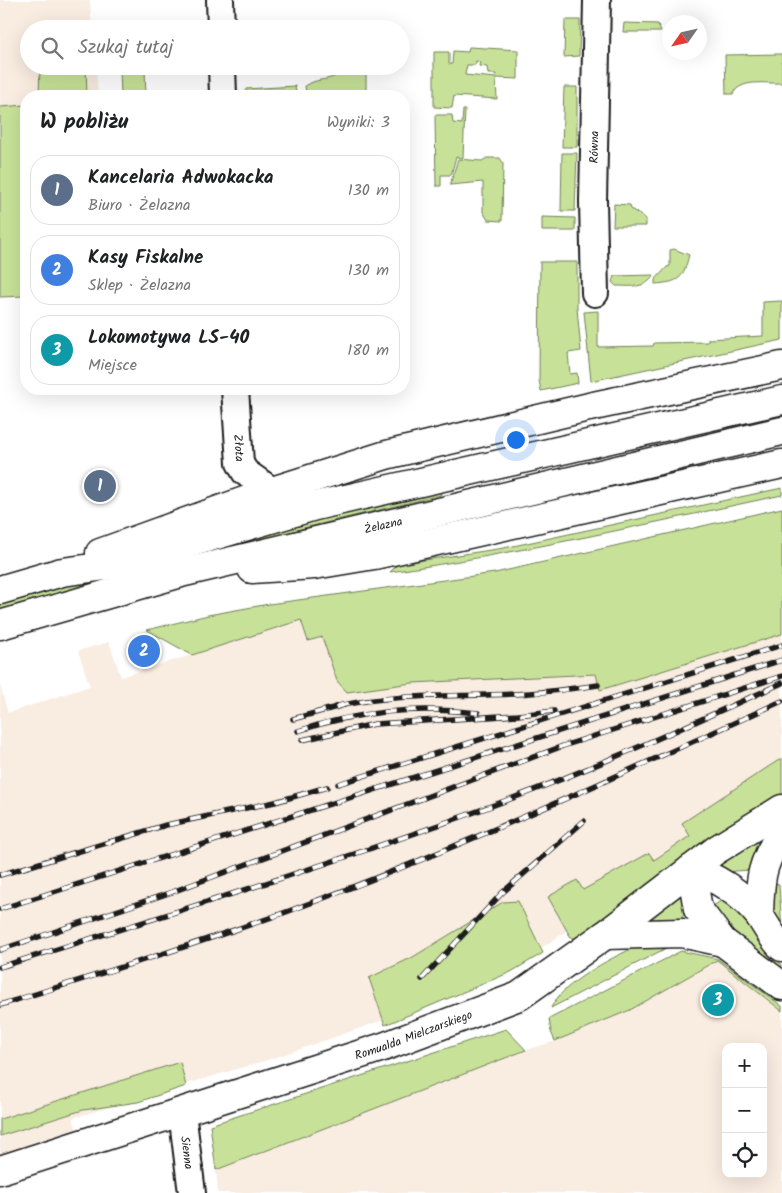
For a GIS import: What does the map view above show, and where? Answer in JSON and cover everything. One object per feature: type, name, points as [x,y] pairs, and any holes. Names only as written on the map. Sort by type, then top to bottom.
[{"type":"main road","points":[[62,572],[110,548],[272,491],[386,455],[589,407],[782,366]]},
{"type":"main road","points":[[0,590],[62,572],[114,565],[315,506],[772,401]]},
{"type":"main road","name":"Żelazna","points":[[0,625],[181,573],[776,433]]},
{"type":"main road","points":[[181,573],[314,565],[354,558],[782,464]]},
{"type":"main road","name":"Romualda Mielczarskiego","points":[[0,1170],[382,1047],[520,996],[606,935],[716,850],[782,809]]},
{"type":"main road","points":[[759,915],[760,875],[771,849],[782,832]]},
{"type":"main road","points":[[691,869],[727,886],[759,915],[772,938],[782,948]]},
{"type":"main road","points":[[691,869],[698,909],[723,942],[782,986]]},
{"type":"main road","points":[[606,935],[682,933],[723,942]]},
{"type":"street","points":[[220,0],[221,20]]},
{"type":"street","name":"Równa","points":[[595,293],[593,210],[597,0]]},
{"type":"street","points":[[222,75],[223,90]]},
{"type":"street","name":"Złota","points":[[235,395],[240,463],[245,472],[272,491]]},
{"type":"street","name":"Sienna","points":[[182,1112],[192,1193]]},
{"type":"shaded area","points":[[0,0],[90,0],[91,20],[20,20],[20,75],[97,75],[98,90],[20,90],[20,296],[0,297]]},
{"type":"shaded area","points":[[302,620],[322,637],[337,681],[347,692],[412,683],[596,674],[600,690],[782,634],[782,780],[692,834],[565,932],[527,958],[441,1000],[277,1057],[73,1118],[78,1133],[0,1158],[0,685],[8,713],[90,686],[78,651],[109,642],[121,677]]},
{"type":"shaded area","points":[[717,960],[782,1011],[782,1193],[218,1193],[216,1170],[526,1050],[556,1041],[630,1010]]},
{"type":"green space","points":[[565,20],[580,20],[579,56],[564,57]]},
{"type":"green space","points":[[624,23],[658,24],[661,32],[623,32]]},
{"type":"green space","points":[[469,47],[518,50],[518,79],[496,78],[497,99],[454,96],[452,108],[434,107],[434,52],[449,52],[449,64],[452,64],[453,51],[468,52]],"holes":[[[476,61],[480,62],[479,66],[487,67],[488,74],[496,74],[496,78],[465,75],[467,65],[475,65]]]},
{"type":"green space","points":[[782,54],[782,83],[748,84],[737,89],[733,94],[726,94],[725,55]]},
{"type":"green space","points":[[40,75],[86,75],[87,90],[39,90]]},
{"type":"green space","points":[[120,75],[145,75],[146,90],[121,90]]},
{"type":"green space","points":[[366,75],[366,90],[306,90],[305,86],[311,83],[336,76]]},
{"type":"green space","points":[[295,86],[296,90],[246,90],[246,89]]},
{"type":"green space","points":[[564,87],[577,87],[577,147],[562,147]]},
{"type":"green space","points":[[20,105],[20,296],[0,297],[0,107]]},
{"type":"green space","points":[[463,110],[465,110],[463,158],[456,157],[451,175],[441,175],[441,186],[436,186],[435,115],[452,115],[453,123],[462,124]]},
{"type":"green space","points":[[562,153],[577,153],[575,211],[561,211]]},
{"type":"green space","points":[[487,158],[500,158],[503,163],[502,221],[488,220],[483,212],[483,182],[450,185],[458,159],[482,161]]},
{"type":"green space","points":[[614,204],[630,205],[631,209],[646,219],[646,226],[613,226]]},
{"type":"green space","points":[[542,217],[575,218],[575,231],[542,231]]},
{"type":"green space","points":[[674,249],[689,255],[685,269],[679,278],[675,280],[655,284],[655,280],[670,266],[670,250]]},
{"type":"green space","points":[[540,262],[577,262],[577,308],[581,351],[568,353],[570,374],[577,373],[578,383],[541,391],[539,380]]},
{"type":"green space","points":[[654,275],[647,283],[638,286],[616,286],[612,282],[614,276]]},
{"type":"green space","points":[[782,301],[782,340],[591,381],[584,312],[598,311],[598,347],[653,346],[654,343],[708,342],[708,339],[763,336],[763,302]]},
{"type":"green space","points":[[439,488],[441,495],[304,528],[0,613],[0,603]]},
{"type":"green space","points":[[782,488],[782,495],[635,527],[489,556],[390,572],[398,564],[504,548]]},
{"type":"green space","points":[[782,508],[782,634],[600,690],[596,674],[412,683],[347,692],[337,681],[322,637],[308,641],[301,620],[192,655],[147,630],[208,615],[269,604],[495,573]]},
{"type":"green space","points":[[782,758],[782,796],[577,940],[570,936],[548,897],[577,880],[583,890],[649,853],[654,860],[690,836],[682,823]]},
{"type":"green space","points":[[767,831],[753,870],[734,871],[728,875],[715,866]]},
{"type":"green space","points":[[769,882],[779,884],[782,931],[773,913]]},
{"type":"green space","points":[[682,893],[687,910],[677,925],[641,923]]},
{"type":"green space","points":[[726,897],[765,947],[782,965],[782,973],[726,929],[709,909]]},
{"type":"green space","points":[[518,901],[543,953],[511,972],[385,1025],[369,978],[413,957],[503,902]]},
{"type":"green space","points":[[644,944],[674,944],[551,1008],[566,989],[578,979],[606,961]]},
{"type":"green space","points":[[681,951],[718,959],[782,1006],[782,1011],[717,960],[630,1010],[555,1041],[549,1019]]},
{"type":"green space","points":[[506,1029],[526,1050],[216,1170],[210,1125]]},
{"type":"green space","points":[[180,1062],[186,1086],[138,1102],[83,1110],[0,1136],[0,1119]]},
{"type":"railway","points":[[338,784],[782,645]]},
{"type":"railway","points":[[0,909],[782,660]]},
{"type":"railway","points":[[0,950],[172,892],[563,746],[782,676]]},
{"type":"railway","points":[[0,967],[257,886],[513,798],[648,743],[782,683]]},
{"type":"railway","points":[[338,706],[404,697],[524,693],[598,685]]},
{"type":"railway","points":[[0,1005],[217,936],[289,911],[414,863],[537,811],[782,701]]},
{"type":"railway","points":[[293,719],[344,705]]},
{"type":"railway","points":[[298,731],[343,719],[387,712],[431,710],[478,713]]},
{"type":"railway","points":[[302,740],[375,724],[554,711]]},
{"type":"railway","points":[[0,875],[166,825],[275,802],[327,787]]},
{"type":"railway","points":[[422,979],[502,893],[584,821]]},
{"type":"place","name":"Kancelaria Adwokacka","points":[[100,486]]},
{"type":"place","name":"Kasy Fiskalne","points":[[144,651]]},
{"type":"place","name":"Lokomotywa LS-40","points":[[718,1000]]}]
